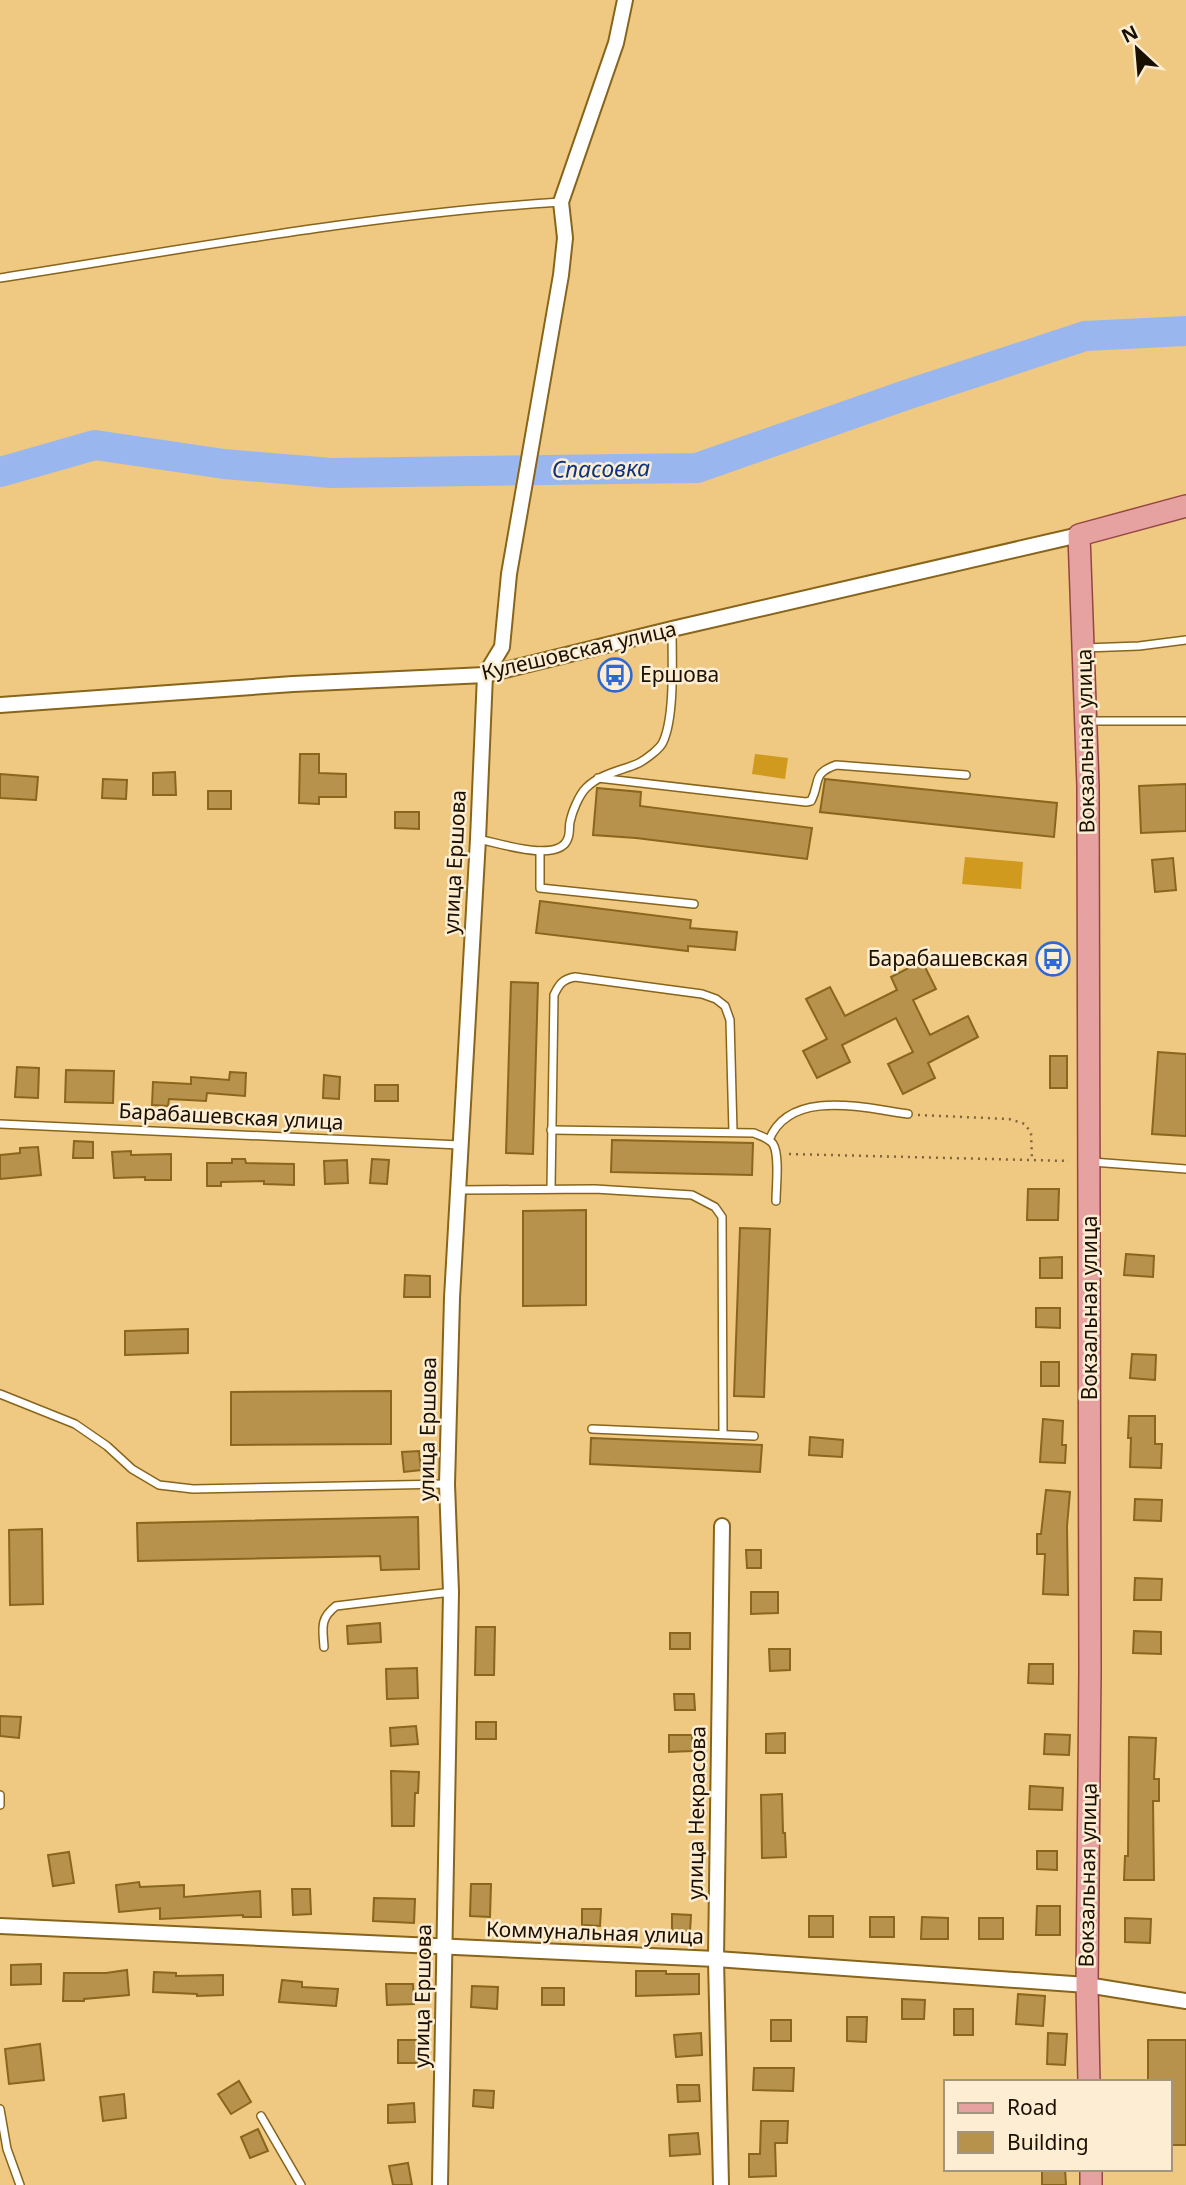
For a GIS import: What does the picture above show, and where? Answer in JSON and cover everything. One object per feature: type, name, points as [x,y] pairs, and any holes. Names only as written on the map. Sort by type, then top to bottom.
[{"type":"main road","name":"Кулешовская улица","points":[[1079,535],[1186,506]]},
{"type":"main road","name":"Вокзальная улица","points":[[1079,535],[1087,721],[1090,1162],[1089,2080]]},
{"type":"street","points":[[485,675],[502,647],[509,574],[548,357],[564,250],[561,202],[616,43],[625,0]]},
{"type":"street","name":"Кулешовская улица","points":[[0,705],[293,684],[485,675],[671,629],[1079,535]]},
{"type":"street","name":"улица Ершова","points":[[440,2185],[451,1592],[447,1484],[460,1145],[485,675]]},
{"type":"street","name":"улица Некрасова","points":[[722,1526],[716,1959],[722,2185]]},
{"type":"street","name":"Коммунальная улица","points":[[0,1926],[716,1959],[1087,1985],[1186,2001]]},
{"type":"lane","points":[[0,278],[383,219],[474,208],[561,202]]},
{"type":"lane","points":[[478,839],[540,851],[563,847],[568,838],[570,819],[584,790],[598,778],[641,762],[663,745],[672,682],[671,629]]},
{"type":"lane","points":[[1084,648],[1139,646],[1186,640]]},
{"type":"lane","points":[[1087,721],[1186,721]]},
{"type":"lane","points":[[598,778],[806,802],[811,801],[816,779],[823,770],[836,765],[967,775]]},
{"type":"lane","points":[[540,851],[540,888],[694,904]]},
{"type":"lane","points":[[551,1188],[554,995],[558,985],[566,979],[575,977],[685,991],[716,999],[725,1006],[730,1020],[733,1132]]},
{"type":"lane","points":[[769,1140],[783,1118],[809,1107],[839,1105],[908,1114]]},
{"type":"lane","name":"Барабашевская улица","points":[[0,1124],[460,1145]]},
{"type":"lane","points":[[551,1130],[754,1133],[769,1140],[774,1146],[776,1200]]},
{"type":"lane","points":[[1090,1162],[1186,1169]]},
{"type":"lane","points":[[459,1190],[551,1188],[692,1195],[715,1207],[722,1217],[723,1434]]},
{"type":"lane","points":[[0,1394],[75,1424],[107,1446],[132,1469],[159,1485],[193,1489],[447,1484]]},
{"type":"lane","points":[[592,1429],[754,1436]]},
{"type":"lane","points":[[324,1647],[323,1625],[326,1614],[336,1606],[451,1592]]},
{"type":"lane","points":[[0,1795],[0,1805]]},
{"type":"lane","points":[[0,2109],[7,2149],[20,2185]]},
{"type":"lane","points":[[261,2116],[301,2185]]},
{"type":"path","points":[[908,1114],[1009,1119],[1025,1124],[1031,1133],[1032,1160]]},
{"type":"path","points":[[776,1154],[1090,1162]]},
{"type":"shaded area","points":[[755,754],[788,758],[785,779],[752,774]]},
{"type":"shaded area","points":[[965,857],[1023,862],[1021,889],[962,884]]},
{"type":"building","points":[[300,754],[319,754],[319,773],[346,774],[346,797],[319,797],[319,804],[299,803]]},
{"type":"building","points":[[175,772],[176,795],[153,795],[153,773]]},
{"type":"building","points":[[0,774],[38,777],[36,800],[0,798]]},
{"type":"building","points":[[103,779],[127,780],[126,799],[102,798]]},
{"type":"building","points":[[825,779],[1057,803],[1054,837],[820,812]]},
{"type":"building","points":[[1186,784],[1186,831],[1141,833],[1139,786]]},
{"type":"building","points":[[597,788],[641,792],[640,806],[812,828],[807,859],[593,835]]},
{"type":"building","points":[[208,791],[231,791],[231,809],[208,809]]},
{"type":"building","points":[[395,812],[419,812],[419,829],[395,828]]},
{"type":"building","points":[[1173,858],[1176,890],[1155,892],[1152,860]]},
{"type":"building","points":[[540,901],[691,920],[690,928],[737,932],[735,950],[688,946],[688,951],[536,933]]},
{"type":"building","points":[[922,961],[936,989],[913,1000],[930,1035],[968,1016],[978,1037],[928,1063],[935,1078],[903,1094],[888,1064],[913,1052],[896,1018],[842,1045],[850,1062],[817,1078],[803,1051],[827,1039],[806,999],[830,987],[845,1016],[897,990],[891,977]]},
{"type":"building","points":[[511,982],[538,983],[533,1154],[506,1153]]},
{"type":"building","points":[[1158,1052],[1186,1054],[1186,1136],[1152,1134]]},
{"type":"building","points":[[1050,1056],[1067,1056],[1067,1088],[1050,1088]]},
{"type":"building","points":[[17,1067],[39,1068],[38,1098],[15,1097]]},
{"type":"building","points":[[66,1070],[114,1071],[113,1103],[65,1102]]},
{"type":"building","points":[[230,1072],[246,1073],[245,1096],[207,1093],[206,1101],[169,1099],[168,1106],[152,1105],[153,1082],[191,1084],[191,1077],[229,1080]]},
{"type":"building","points":[[324,1075],[340,1077],[339,1099],[323,1098]]},
{"type":"building","points":[[375,1085],[398,1085],[398,1101],[375,1101]]},
{"type":"building","points":[[612,1140],[753,1143],[752,1175],[611,1172]]},
{"type":"building","points":[[74,1141],[93,1142],[93,1158],[73,1158]]},
{"type":"building","points":[[38,1147],[41,1175],[0,1179],[0,1155],[20,1153],[20,1148]]},
{"type":"building","points":[[131,1151],[131,1155],[171,1154],[171,1180],[114,1178],[112,1152]]},
{"type":"building","points":[[232,1159],[245,1159],[246,1163],[294,1164],[294,1185],[264,1184],[264,1181],[221,1182],[221,1186],[207,1186],[207,1163],[232,1163]]},
{"type":"building","points":[[372,1159],[389,1160],[387,1184],[370,1183]]},
{"type":"building","points":[[347,1160],[348,1183],[325,1184],[324,1161]]},
{"type":"building","points":[[1028,1189],[1059,1189],[1058,1220],[1027,1220]]},
{"type":"building","points":[[586,1210],[586,1305],[523,1306],[523,1211]]},
{"type":"building","points":[[740,1228],[770,1229],[764,1397],[734,1396]]},
{"type":"building","points":[[1126,1254],[1154,1256],[1153,1277],[1124,1275]]},
{"type":"building","points":[[1062,1257],[1062,1278],[1040,1278],[1040,1258]]},
{"type":"building","points":[[405,1275],[430,1276],[430,1297],[404,1297]]},
{"type":"building","points":[[1036,1308],[1060,1308],[1060,1328],[1036,1327]]},
{"type":"building","points":[[188,1329],[188,1353],[125,1355],[125,1331]]},
{"type":"building","points":[[1132,1354],[1156,1355],[1155,1380],[1130,1378]]},
{"type":"building","points":[[1041,1362],[1059,1362],[1059,1386],[1041,1386]]},
{"type":"building","points":[[391,1391],[391,1444],[231,1445],[231,1392]]},
{"type":"building","points":[[1129,1416],[1155,1416],[1155,1444],[1162,1444],[1161,1468],[1130,1467]]},
{"type":"building","points":[[1043,1419],[1063,1421],[1062,1445],[1066,1445],[1065,1463],[1040,1462]]},
{"type":"building","points":[[810,1437],[843,1440],[842,1457],[809,1455]]},
{"type":"building","points":[[591,1438],[762,1445],[760,1472],[590,1464]]},
{"type":"building","points":[[419,1451],[421,1470],[404,1472],[402,1452]]},
{"type":"building","points":[[1046,1490],[1070,1492],[1067,1526],[1068,1595],[1043,1594],[1045,1554],[1037,1554],[1037,1534],[1041,1534]]},
{"type":"building","points":[[1135,1499],[1162,1500],[1161,1521],[1134,1520]]},
{"type":"building","points":[[418,1517],[419,1569],[381,1570],[380,1556],[138,1561],[137,1523]]},
{"type":"building","points":[[42,1529],[43,1604],[10,1605],[9,1530]]},
{"type":"building","points":[[746,1550],[761,1550],[761,1568],[747,1568]]},
{"type":"building","points":[[1135,1578],[1162,1579],[1161,1600],[1134,1600]]},
{"type":"building","points":[[751,1592],[778,1592],[778,1613],[751,1614]]},
{"type":"building","points":[[380,1623],[381,1642],[348,1644],[347,1626]]},
{"type":"building","points":[[476,1627],[495,1627],[494,1675],[475,1675]]},
{"type":"building","points":[[1134,1631],[1161,1632],[1161,1654],[1133,1653]]},
{"type":"building","points":[[670,1633],[690,1633],[690,1649],[670,1649]]},
{"type":"building","points":[[769,1649],[790,1649],[790,1670],[770,1671]]},
{"type":"building","points":[[1029,1664],[1053,1664],[1053,1684],[1028,1683]]},
{"type":"building","points":[[417,1668],[418,1698],[387,1699],[386,1669]]},
{"type":"building","points":[[674,1694],[694,1694],[695,1710],[675,1710]]},
{"type":"building","points":[[0,1716],[21,1717],[19,1738],[0,1736]]},
{"type":"building","points":[[476,1722],[496,1722],[496,1739],[476,1739]]},
{"type":"building","points":[[416,1726],[418,1744],[391,1746],[390,1728]]},
{"type":"building","points":[[785,1733],[785,1753],[766,1753],[766,1734]]},
{"type":"building","points":[[1045,1734],[1070,1735],[1069,1755],[1044,1754]]},
{"type":"building","points":[[669,1735],[692,1735],[692,1751],[669,1752]]},
{"type":"building","points":[[1129,1737],[1156,1738],[1154,1779],[1159,1779],[1159,1801],[1153,1801],[1154,1880],[1124,1880],[1125,1856],[1128,1856]]},
{"type":"building","points":[[391,1771],[419,1772],[414,1826],[392,1826]]},
{"type":"building","points":[[1030,1786],[1063,1788],[1062,1810],[1029,1809]]},
{"type":"building","points":[[782,1794],[786,1857],[762,1858],[761,1795]]},
{"type":"building","points":[[1037,1851],[1057,1851],[1057,1870],[1037,1869]]},
{"type":"building","points":[[69,1852],[74,1883],[53,1886],[48,1855]]},
{"type":"building","points":[[139,1882],[140,1887],[184,1885],[184,1897],[260,1891],[261,1917],[243,1915],[160,1919],[160,1908],[119,1912],[116,1885]]},
{"type":"building","points":[[471,1884],[491,1884],[490,1917],[470,1916]]},
{"type":"building","points":[[292,1889],[310,1889],[311,1914],[293,1915]]},
{"type":"building","points":[[374,1898],[415,1899],[414,1923],[373,1921]]},
{"type":"building","points":[[1037,1906],[1060,1906],[1060,1935],[1036,1935]]},
{"type":"building","points":[[582,1909],[601,1909],[600,1926],[582,1925]]},
{"type":"building","points":[[672,1914],[691,1915],[690,1931],[672,1931]]},
{"type":"building","points":[[809,1916],[833,1916],[833,1937],[809,1937]]},
{"type":"building","points":[[870,1917],[894,1917],[894,1937],[870,1937]]},
{"type":"building","points":[[922,1917],[948,1918],[948,1939],[921,1939]]},
{"type":"building","points":[[979,1918],[1003,1918],[1003,1939],[979,1939]]},
{"type":"building","points":[[1125,1918],[1151,1919],[1150,1943],[1125,1942]]},
{"type":"building","points":[[41,1964],[41,1984],[11,1985],[11,1965]]},
{"type":"building","points":[[127,1970],[129,1995],[63,2001],[64,1973]]},
{"type":"building","points":[[636,1971],[699,1974],[699,1994],[636,1996]]},
{"type":"building","points":[[154,1972],[176,1973],[176,1976],[223,1975],[223,1995],[197,1996],[153,1992]]},
{"type":"building","points":[[282,1980],[302,1982],[302,1987],[338,1989],[336,2006],[279,2002]]},
{"type":"building","points":[[386,1984],[413,1984],[414,2004],[387,2005]]},
{"type":"building","points":[[472,1986],[498,1987],[497,2009],[471,2007]]},
{"type":"building","points":[[542,1988],[564,1988],[564,2005],[542,2005]]},
{"type":"building","points":[[1018,1994],[1045,1996],[1043,2026],[1016,2024]]},
{"type":"building","points":[[902,1999],[925,2000],[924,2019],[902,2019]]},
{"type":"building","points":[[954,2009],[973,2009],[973,2035],[954,2035]]},
{"type":"building","points":[[847,2017],[867,2017],[866,2042],[847,2041]]},
{"type":"building","points":[[771,2020],[791,2020],[791,2041],[771,2041]]},
{"type":"building","points":[[701,2033],[702,2055],[676,2057],[674,2035]]},
{"type":"building","points":[[1048,2033],[1067,2034],[1065,2065],[1047,2064]]},
{"type":"building","points":[[398,2040],[417,2040],[417,2063],[398,2063]]},
{"type":"building","points":[[1148,2040],[1186,2040],[1186,2145],[1172,2145],[1172,2080],[1148,2080]]},
{"type":"building","points":[[40,2044],[44,2080],[9,2084],[5,2049]]},
{"type":"building","points":[[754,2068],[794,2068],[793,2091],[753,2090]]},
{"type":"building","points":[[239,2081],[251,2102],[231,2114],[218,2094]]},
{"type":"building","points":[[677,2085],[699,2085],[700,2101],[678,2102]]},
{"type":"building","points":[[474,2090],[494,2091],[493,2108],[473,2106]]},
{"type":"building","points":[[124,2094],[126,2118],[103,2121],[100,2097]]},
{"type":"building","points":[[414,2103],[415,2122],[388,2123],[388,2105]]},
{"type":"building","points":[[761,2121],[788,2121],[787,2143],[775,2143],[776,2176],[749,2177],[749,2154],[760,2154]]},
{"type":"building","points":[[258,2129],[268,2151],[250,2158],[241,2137]]},
{"type":"building","points":[[698,2133],[700,2154],[670,2156],[669,2135]]},
{"type":"building","points":[[408,2163],[412,2185],[393,2185],[389,2166]]},
{"type":"building","points":[[1042,2171],[1065,2171],[1066,2185],[1042,2185]]},
{"type":"waterway","name":"Спасовка","points":[[0,472],[95,445],[224,464],[331,473],[697,468],[1085,336],[1186,331]]},
{"type":"place","name":"Ершова","points":[[615,675]]},
{"type":"place","name":"Барабашевская","points":[[1053,959]]}]
